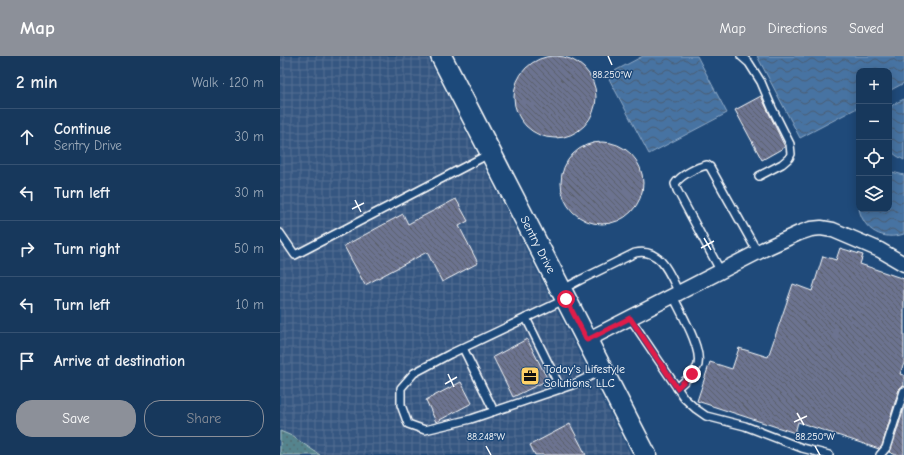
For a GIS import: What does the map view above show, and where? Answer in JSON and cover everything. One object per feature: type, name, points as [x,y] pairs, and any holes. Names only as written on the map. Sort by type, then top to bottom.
[{"type":"street","name":"Sentry Drive","points":[[441,56],[646,455]]},
{"type":"street","points":[[587,340],[758,253],[799,233],[812,229],[821,228],[833,230],[880,250],[904,264]]},
{"type":"lane","points":[[741,56],[749,63],[761,82],[790,144],[791,154],[789,158],[759,176]]},
{"type":"lane","points":[[280,233],[295,255],[491,153]]},
{"type":"lane","points":[[720,272],[675,184],[682,177],[701,166],[708,165],[710,167],[758,253]]},
{"type":"lane","points":[[602,370],[561,389],[471,419],[425,430],[408,424],[401,405],[401,388],[414,373],[462,348],[526,318],[564,295],[580,280],[635,253],[642,252],[648,252],[654,255],[664,264],[699,355],[698,366],[677,388]]},
{"type":"lane","points":[[526,318],[561,389]]},
{"type":"lane","points":[[630,318],[684,398],[706,416],[744,426],[802,448],[830,455]]},
{"type":"lane","points":[[462,348],[494,411]]},
{"type":"lane","points":[[880,455],[886,448],[904,391]]},
{"type":"shaded area","points":[[280,56],[427,56],[631,455],[280,455]]},
{"type":"green space","points":[[280,431],[292,436],[320,455],[280,455]]},
{"type":"water","points":[[643,56],[697,56],[727,113],[649,154],[607,75]]},
{"type":"water","points":[[757,56],[904,56],[904,83],[892,89],[892,68],[856,68],[856,109],[800,138]]},
{"type":"water","points":[[904,99],[904,160],[892,152],[892,106]]},
{"type":"water","points":[[892,172],[904,175],[904,234],[896,236],[882,235],[870,228],[860,212],[892,212]]},
{"type":"building","points":[[555,56],[571,59],[584,68],[593,81],[596,97],[593,113],[584,126],[571,135],[555,138],[539,135],[526,126],[517,113],[514,97],[517,81],[526,68],[539,59]]},
{"type":"building","points":[[761,96],[785,147],[762,160],[735,110]]},
{"type":"building","points":[[602,142],[618,145],[631,154],[640,167],[643,183],[640,199],[631,212],[618,221],[602,224],[586,221],[573,212],[564,199],[561,183],[564,167],[573,154],[586,145]]},
{"type":"building","points":[[456,199],[468,221],[459,226],[478,263],[442,282],[427,252],[365,285],[344,246],[403,214],[408,224]]},
{"type":"building","points":[[840,248],[863,255],[860,264],[904,279],[904,363],[900,374],[904,375],[904,386],[899,389],[882,446],[879,449],[798,422],[795,433],[697,401],[710,362],[732,369],[739,348],[768,357],[793,284],[812,291],[823,256],[836,260]]},
{"type":"building","points":[[527,339],[548,380],[513,397],[493,357]]},
{"type":"building","points":[[461,382],[472,403],[436,422],[426,400]]},
{"type":"building","points":[[904,408],[904,455],[896,455],[889,452],[891,450]]},
{"type":"building","points":[[570,424],[586,455],[535,455],[530,445]]},
{"type":"place","name":"Today's Lifestyle Solutions, LLC","points":[[530,376]]},
{"type":"route","points":[[566,299],[587,340],[630,318],[677,388],[692,374]]}]
